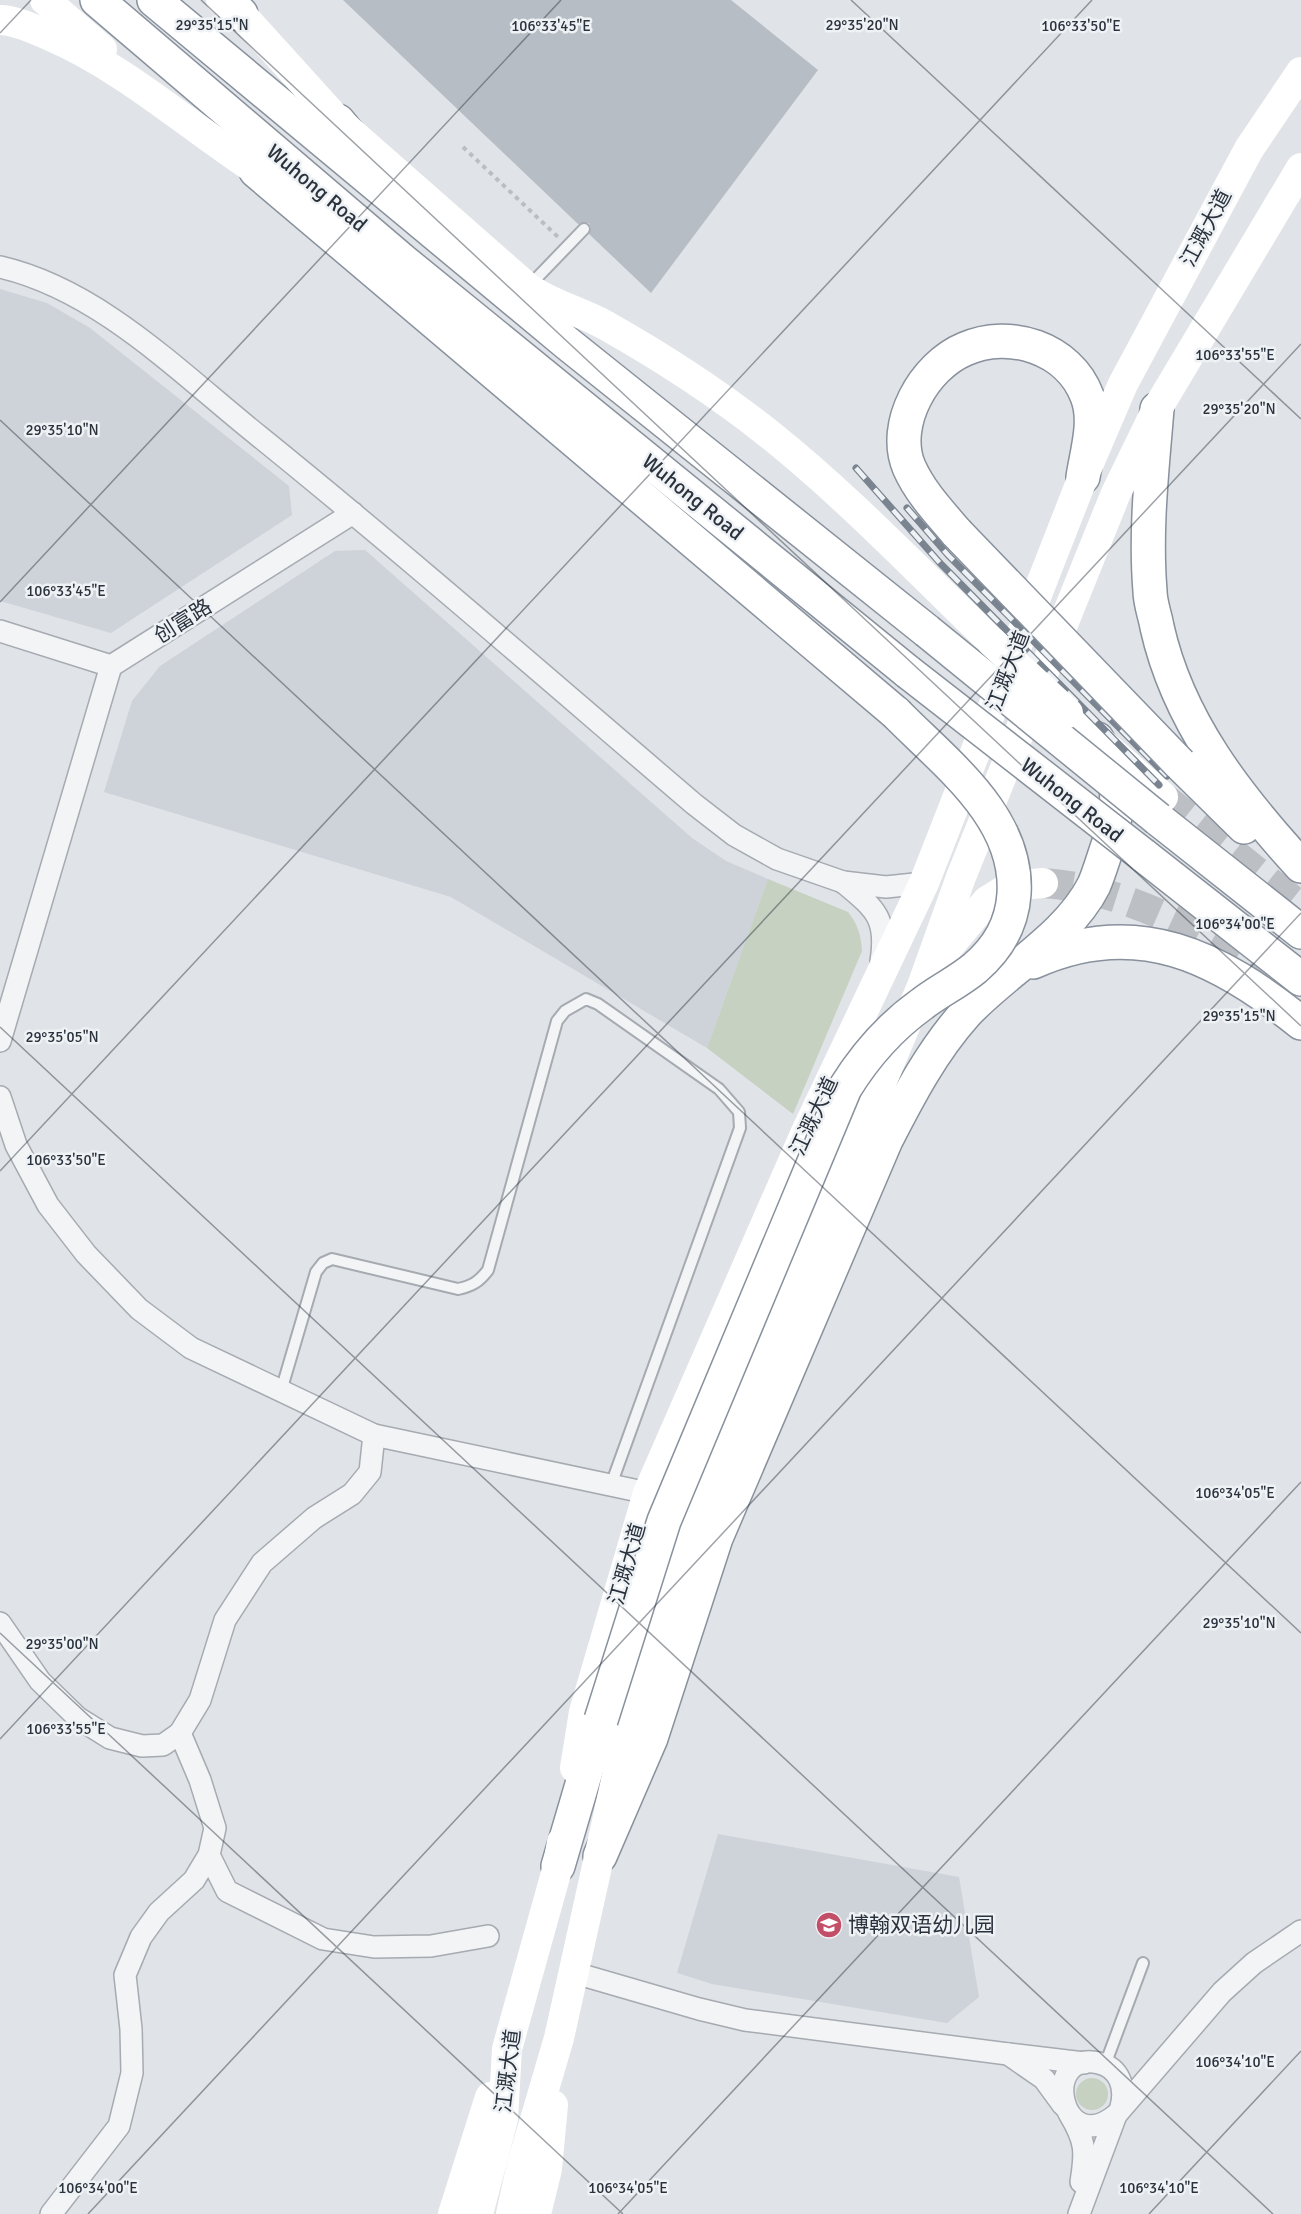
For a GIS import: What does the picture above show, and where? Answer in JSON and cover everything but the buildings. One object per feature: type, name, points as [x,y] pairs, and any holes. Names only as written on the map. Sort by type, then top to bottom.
[{"type":"highway","name":"Wuhong Road","points":[[97,0],[404,261],[908,672],[1301,979]]},
{"type":"highway","name":"Wuhong Road","points":[[154,0],[414,217],[927,632],[1161,808],[1301,932]]},
{"type":"highway","points":[[338,121],[414,217],[536,294]]},
{"type":"highway","points":[[256,171],[896,713],[982,801],[998,826],[1010,852],[1015,878],[1013,906],[1007,926],[997,946],[975,968],[922,1003],[873,1047],[845,1088],[664,1521],[558,1866]]},
{"type":"highway","points":[[404,261],[503,380]]},
{"type":"highway","points":[[1083,477],[1092,420],[1087,395],[1070,369],[1051,353],[1022,342],[993,340],[963,349],[935,371],[914,400],[904,428],[908,465],[927,498],[957,533],[1180,764],[1252,835],[1301,878]]},
{"type":"highway","points":[[1157,409],[1147,521],[1150,594],[1162,651],[1188,716],[1223,772],[1270,832],[1301,866]]},
{"type":"highway","points":[[600,1856],[651,1738],[716,1538],[886,1140],[935,1052],[968,1011],[1063,925],[1094,885],[1113,829],[1119,797],[1111,763],[1096,739]]},
{"type":"highway","points":[[994,987],[1028,965],[1075,946],[1106,941],[1140,942],[1175,949],[1234,974],[1301,1023]]},
{"type":"main road","points":[[45,0],[165,103],[256,171],[404,261]]},
{"type":"main road","points":[[230,5],[338,121],[536,294],[604,325],[685,376],[768,434],[848,504],[1096,739],[1161,808]]},
{"type":"main road","points":[[0,20],[38,31],[81,49],[165,103]]},
{"type":"main road","name":"江溉大道","points":[[478,2214],[503,2119],[507,2049],[558,1866],[584,1712],[648,1493],[805,1134],[924,883],[1083,477],[1123,384],[1243,159],[1301,72]]},
{"type":"main road","name":"江溉大道","points":[[511,2214],[522,2164],[559,2038],[627,1731],[691,1534],[926,974],[961,877],[1112,504],[1157,409],[1301,168]]},
{"type":"main road","points":[[926,974],[987,901],[1011,886],[1043,883]]},
{"type":"main road","points":[[536,2214],[547,2169],[559,2038]]},
{"type":"main road","points":[[453,2214],[482,2119],[507,2049]]},
{"type":"street","points":[[0,267],[54,284],[103,310],[353,513],[694,804],[734,835],[777,859],[843,882],[886,887],[924,883]]},
{"type":"street","name":"创富路","points":[[111,666],[353,513]]},
{"type":"street","points":[[0,631],[111,666],[2,1028]]},
{"type":"street","points":[[843,882],[869,904],[882,920],[885,940],[878,981]]},
{"type":"street","points":[[0,1097],[16,1145],[48,1205],[86,1254],[139,1309],[191,1348],[374,1435],[648,1493]]},
{"type":"street","points":[[0,1623],[40,1681],[78,1718],[110,1738],[142,1746],[163,1744],[180,1733],[200,1700],[225,1620],[262,1563],[314,1518],[352,1494],[370,1472],[374,1435]]},
{"type":"street","points":[[51,2214],[119,2126],[132,2073],[131,2029],[125,1975],[141,1936],[159,1912],[194,1880],[209,1855],[215,1828],[200,1780],[180,1733]]},
{"type":"street","points":[[209,1855],[227,1890],[323,1940],[374,1947],[432,1946],[488,1936]]},
{"type":"street","points":[[1084,2063],[1066,2075],[1061,2096],[1067,2111],[1089,2125],[1108,2121],[1222,1992],[1254,1963],[1301,1931]]},
{"type":"street","points":[[574,1973],[745,2020],[1130,2070],[1150,2064],[1189,2029]]},
{"type":"street","points":[[1008,2054],[1044,2079],[1080,2132],[1085,2151],[1077,2214]]},
{"type":"street","points":[[1077,2214],[1118,2111],[1123,2087],[1120,2078],[1105,2065]]},
{"type":"lane","points":[[536,294],[568,247],[584,229]]},
{"type":"lane","points":[[281,1390],[316,1272],[323,1263],[332,1259],[458,1288],[471,1286],[482,1279],[488,1270],[557,1021],[565,1011],[586,999],[598,1004],[719,1089],[739,1113],[740,1128],[611,1485]]},
{"type":"lane","points":[[1105,2065],[1143,1963]]},
{"type":"path","points":[[462,147],[568,247]]},
{"type":"shaded area","points":[[0,289],[47,303],[90,328],[289,486],[292,515],[111,633],[0,601]]},
{"type":"shaded area","points":[[365,550],[692,838],[726,861],[768,879],[707,1048],[451,897],[104,792],[132,701],[160,666],[335,551]]},
{"type":"shaded area","name":"博翰双语幼儿园","points":[[718,1834],[959,1877],[979,1997],[947,2023],[712,1984],[677,1973]]},
{"type":"green space","points":[[768,879],[848,912],[857,926],[862,945],[862,951],[793,1114],[707,1048]]},
{"type":"green space","points":[[1092,2078],[1103,2083],[1108,2094],[1103,2105],[1092,2110],[1081,2105],[1076,2094],[1081,2083]]},
{"type":"tunnel","points":[[1163,797],[1301,907]]},
{"type":"tunnel","points":[[1043,883],[1077,887],[1110,896],[1176,921],[1238,955],[1296,991]]},
{"type":"railway","points":[[856,468],[940,563],[1159,785]]},
{"type":"railway","points":[[907,508],[948,555],[1167,776]]},
{"type":"place","name":"博翰双语幼儿园","points":[[829,1925]]}]
